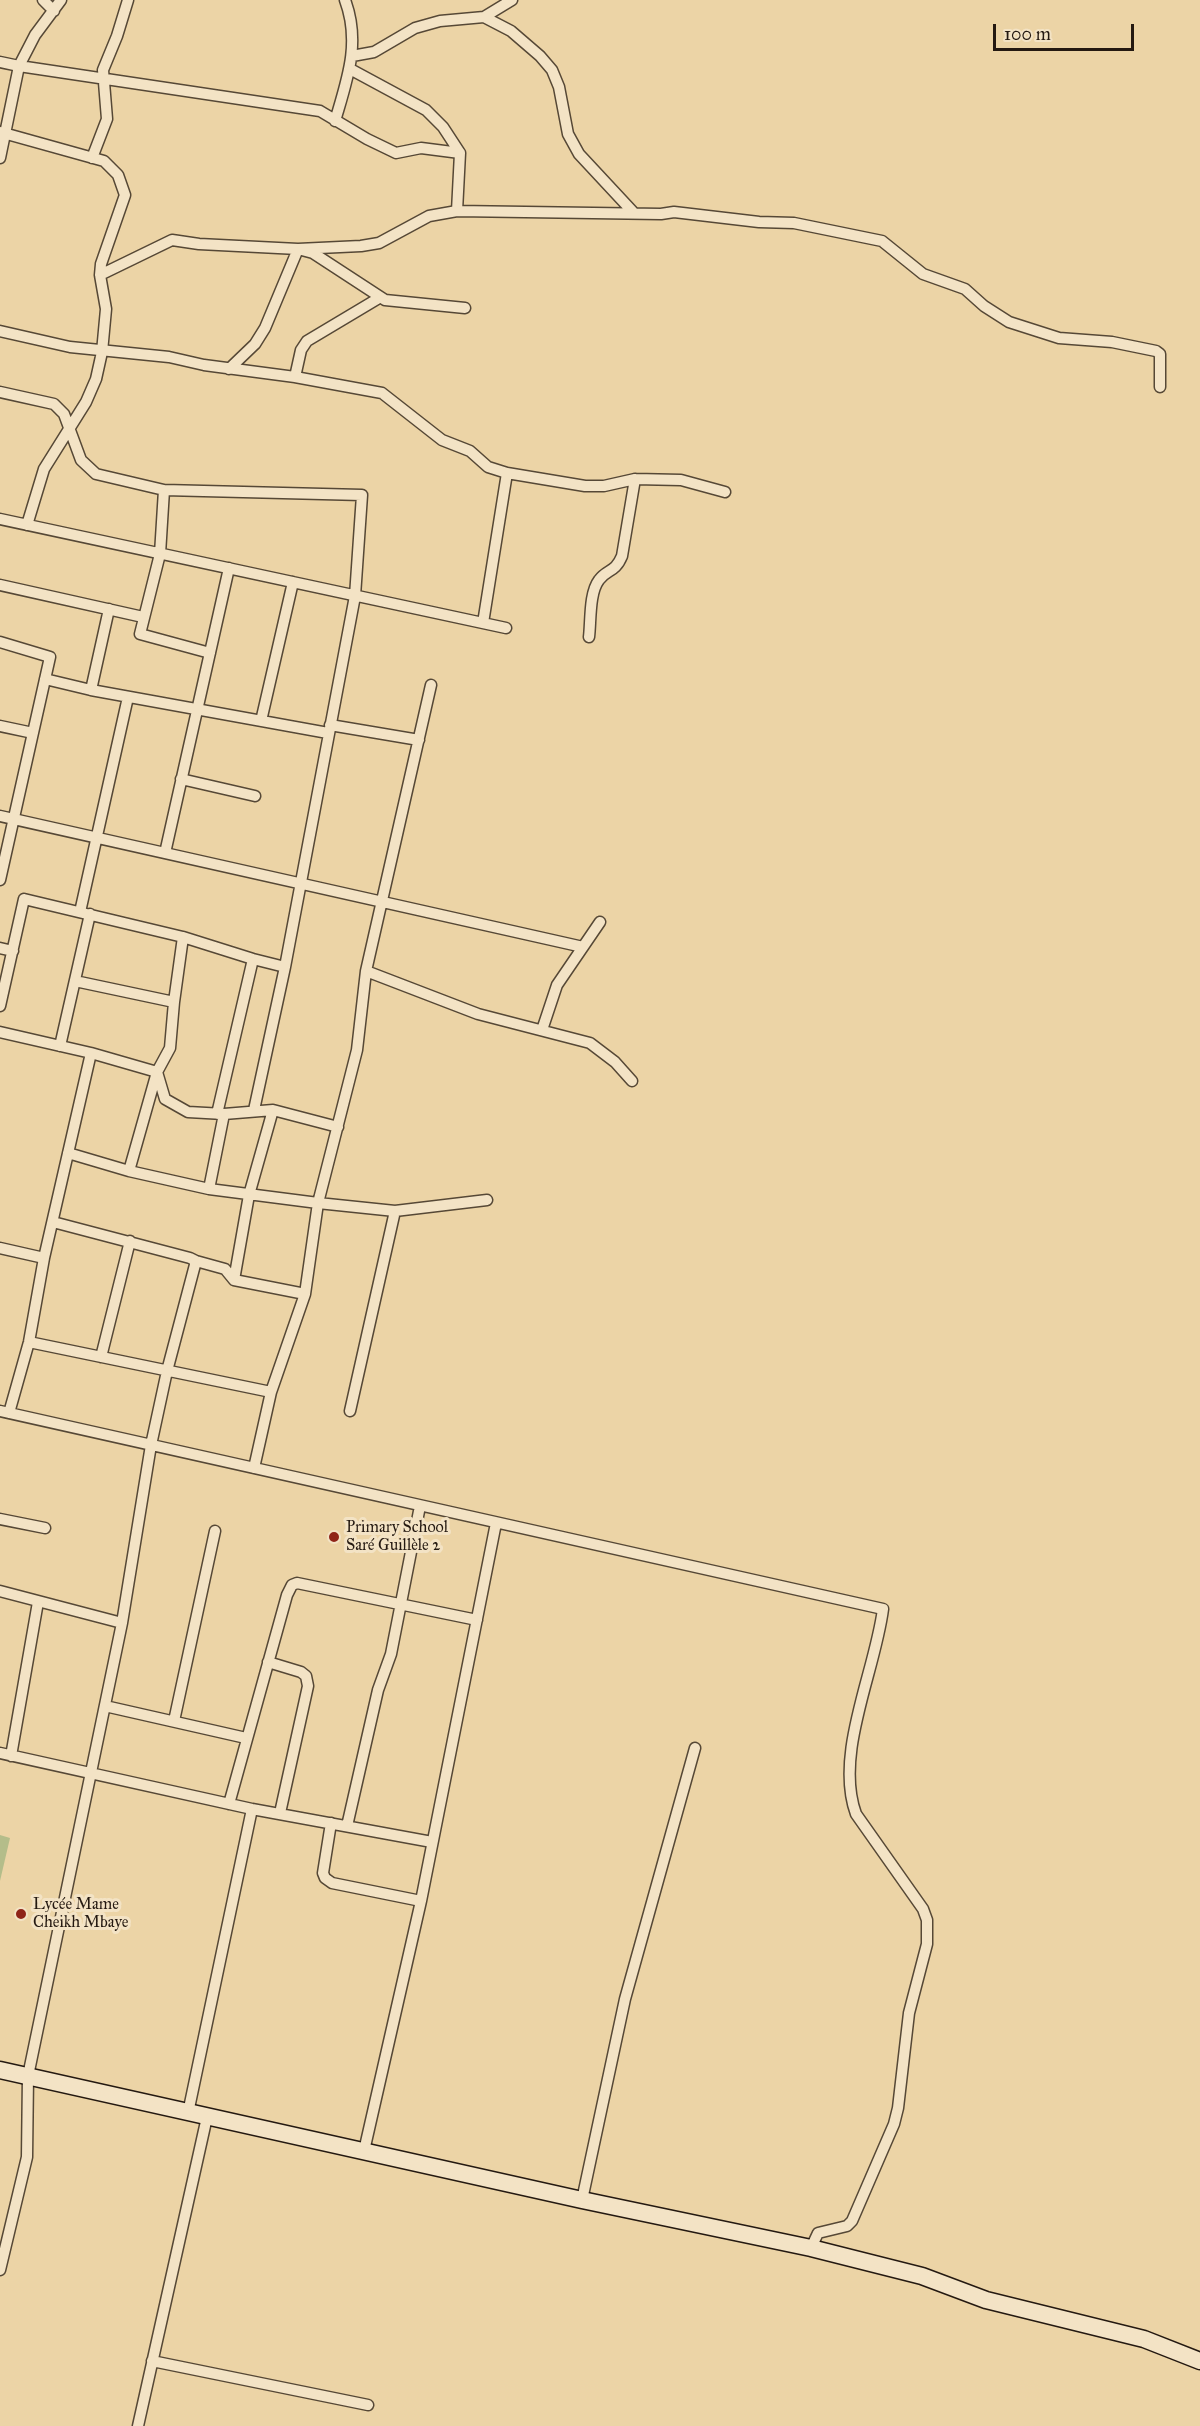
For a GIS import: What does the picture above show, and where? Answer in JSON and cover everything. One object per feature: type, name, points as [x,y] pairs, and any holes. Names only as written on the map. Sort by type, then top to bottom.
[{"type":"main road","points":[[0,2070],[582,2200],[811,2248],[922,2276],[986,2301],[1144,2339],[1200,2361]]},
{"type":"street","points":[[44,0],[54,11]]},
{"type":"street","points":[[0,158],[3,133],[19,66],[35,35],[61,0]]},
{"type":"street","points":[[92,158],[107,119],[103,70],[128,0]]},
{"type":"street","points":[[335,121],[352,56],[352,17],[345,0]]},
{"type":"street","points":[[352,56],[374,52],[415,28],[440,21],[484,17],[512,0]]},
{"type":"street","points":[[484,17],[511,31],[540,56],[552,70],[559,87],[568,134],[579,154],[633,212]]},
{"type":"street","points":[[0,62],[320,111],[396,153],[421,148],[460,153]]},
{"type":"street","points":[[350,69],[426,110],[439,122],[460,153],[457,211]]},
{"type":"street","points":[[3,133],[104,161],[118,175],[125,195],[101,264],[100,275],[106,309],[102,352],[96,379],[86,402],[44,469],[27,525]]},
{"type":"street","points":[[100,275],[172,240],[199,244],[298,249],[361,246],[379,243],[429,216],[457,211],[674,212],[759,222],[794,223],[882,241],[923,274],[965,289],[984,306],[1018,326],[1059,338],[1112,342],[1156,351],[1160,354],[1160,387]]},
{"type":"street","points":[[298,249],[313,253],[379,298],[393,302],[465,308]]},
{"type":"street","points":[[229,369],[255,344],[265,328],[298,249]]},
{"type":"street","points":[[295,377],[301,350],[307,341],[379,298]]},
{"type":"street","points":[[0,331],[102,352],[169,357],[229,369],[295,377],[382,393],[442,440],[470,451],[488,467],[507,473],[585,486],[604,486],[635,478],[681,480],[725,492]]},
{"type":"street","points":[[1,396],[54,404],[64,414],[81,460],[96,474],[164,490],[363,495],[355,596],[299,883],[285,967],[254,1110]]},
{"type":"street","points":[[483,623],[507,473]]},
{"type":"street","points":[[589,637],[594,591],[599,579],[618,566],[621,556],[635,478]]},
{"type":"street","points":[[164,490],[160,554],[140,634],[210,653]]},
{"type":"street","points":[[0,519],[506,628]]},
{"type":"street","points":[[165,853],[229,568]]},
{"type":"street","points":[[261,721],[293,582]]},
{"type":"street","points":[[0,585],[144,617]]},
{"type":"street","points":[[91,690],[109,609]]},
{"type":"street","points":[[0,642],[50,657],[0,880]]},
{"type":"street","points":[[45,679],[91,690],[261,721],[419,740]]},
{"type":"street","points":[[254,1468],[271,1392],[305,1294],[318,1203],[357,1050],[366,971],[431,685]]},
{"type":"street","points":[[60,1046],[75,981],[97,838],[128,697]]},
{"type":"street","points":[[0,726],[33,733]]},
{"type":"street","points":[[181,779],[255,796]]},
{"type":"street","points":[[0,816],[583,947]]},
{"type":"street","points":[[0,1006],[24,899],[183,937],[285,967]]},
{"type":"street","points":[[542,1030],[557,985],[600,921]]},
{"type":"street","points":[[129,1171],[157,1072],[170,1048],[183,937]]},
{"type":"street","points":[[0,948],[12,951]]},
{"type":"street","points":[[209,1189],[221,1114],[253,959]]},
{"type":"street","points":[[366,971],[478,1014],[590,1043],[615,1062],[632,1081]]},
{"type":"street","points":[[75,981],[174,1002]]},
{"type":"street","points":[[0,1032],[91,1053],[157,1072]]},
{"type":"street","points":[[91,1053],[44,1258],[29,1342],[5,1412],[883,1609],[853,1743],[848,1779],[850,1797],[856,1814],[923,1909],[928,1931],[927,1944],[909,2013],[898,2108],[894,2124],[852,2221],[847,2226],[818,2233],[811,2248]]},
{"type":"street","points":[[157,1072],[165,1099],[188,1112],[221,1114],[273,1110],[338,1127]]},
{"type":"street","points":[[234,1280],[249,1195],[273,1110]]},
{"type":"street","points":[[68,1153],[129,1171],[209,1189],[318,1203],[395,1211],[487,1200]]},
{"type":"street","points":[[350,1411],[395,1211]]},
{"type":"street","points":[[53,1222],[190,1257],[196,1261],[225,1269],[234,1280],[305,1294]]},
{"type":"street","points":[[101,1357],[130,1241]]},
{"type":"street","points":[[0,1248],[44,1258]]},
{"type":"street","points":[[0,2270],[27,2157],[28,2076],[122,1623],[151,1445],[167,1371],[196,1261]]},
{"type":"street","points":[[29,1342],[271,1392]]},
{"type":"street","points":[[347,1826],[378,1690],[391,1654],[420,1506]]},
{"type":"street","points":[[0,1519],[45,1528]]},
{"type":"street","points":[[364,2151],[421,1901],[496,1522]]},
{"type":"street","points":[[174,1721],[215,1531]]},
{"type":"street","points":[[230,1804],[246,1738],[292,1585],[297,1583],[477,1620]]},
{"type":"street","points":[[0,1591],[122,1623]]},
{"type":"street","points":[[38,1602],[5,1755],[252,1809],[432,1842]]},
{"type":"street","points":[[268,1662],[301,1672],[306,1676],[308,1686],[280,1814]]},
{"type":"street","points":[[105,1706],[246,1738]]},
{"type":"street","points":[[582,2200],[625,1999],[695,1748]]},
{"type":"street","points":[[188,2113],[252,1809]]},
{"type":"street","points":[[331,1823],[323,1873],[326,1878],[332,1883],[421,1901]]},
{"type":"street","points":[[138,2426],[207,2117]]},
{"type":"street","points":[[152,2361],[369,2405]]},
{"type":"green space","points":[[0,1835],[10,1838],[0,1881]]},
{"type":"place","name":"Primary School Saré Guillèle 2","points":[[334,1537]]},
{"type":"place","name":"Lycée Mame Cheikh Mbaye","points":[[21,1914]]}]
